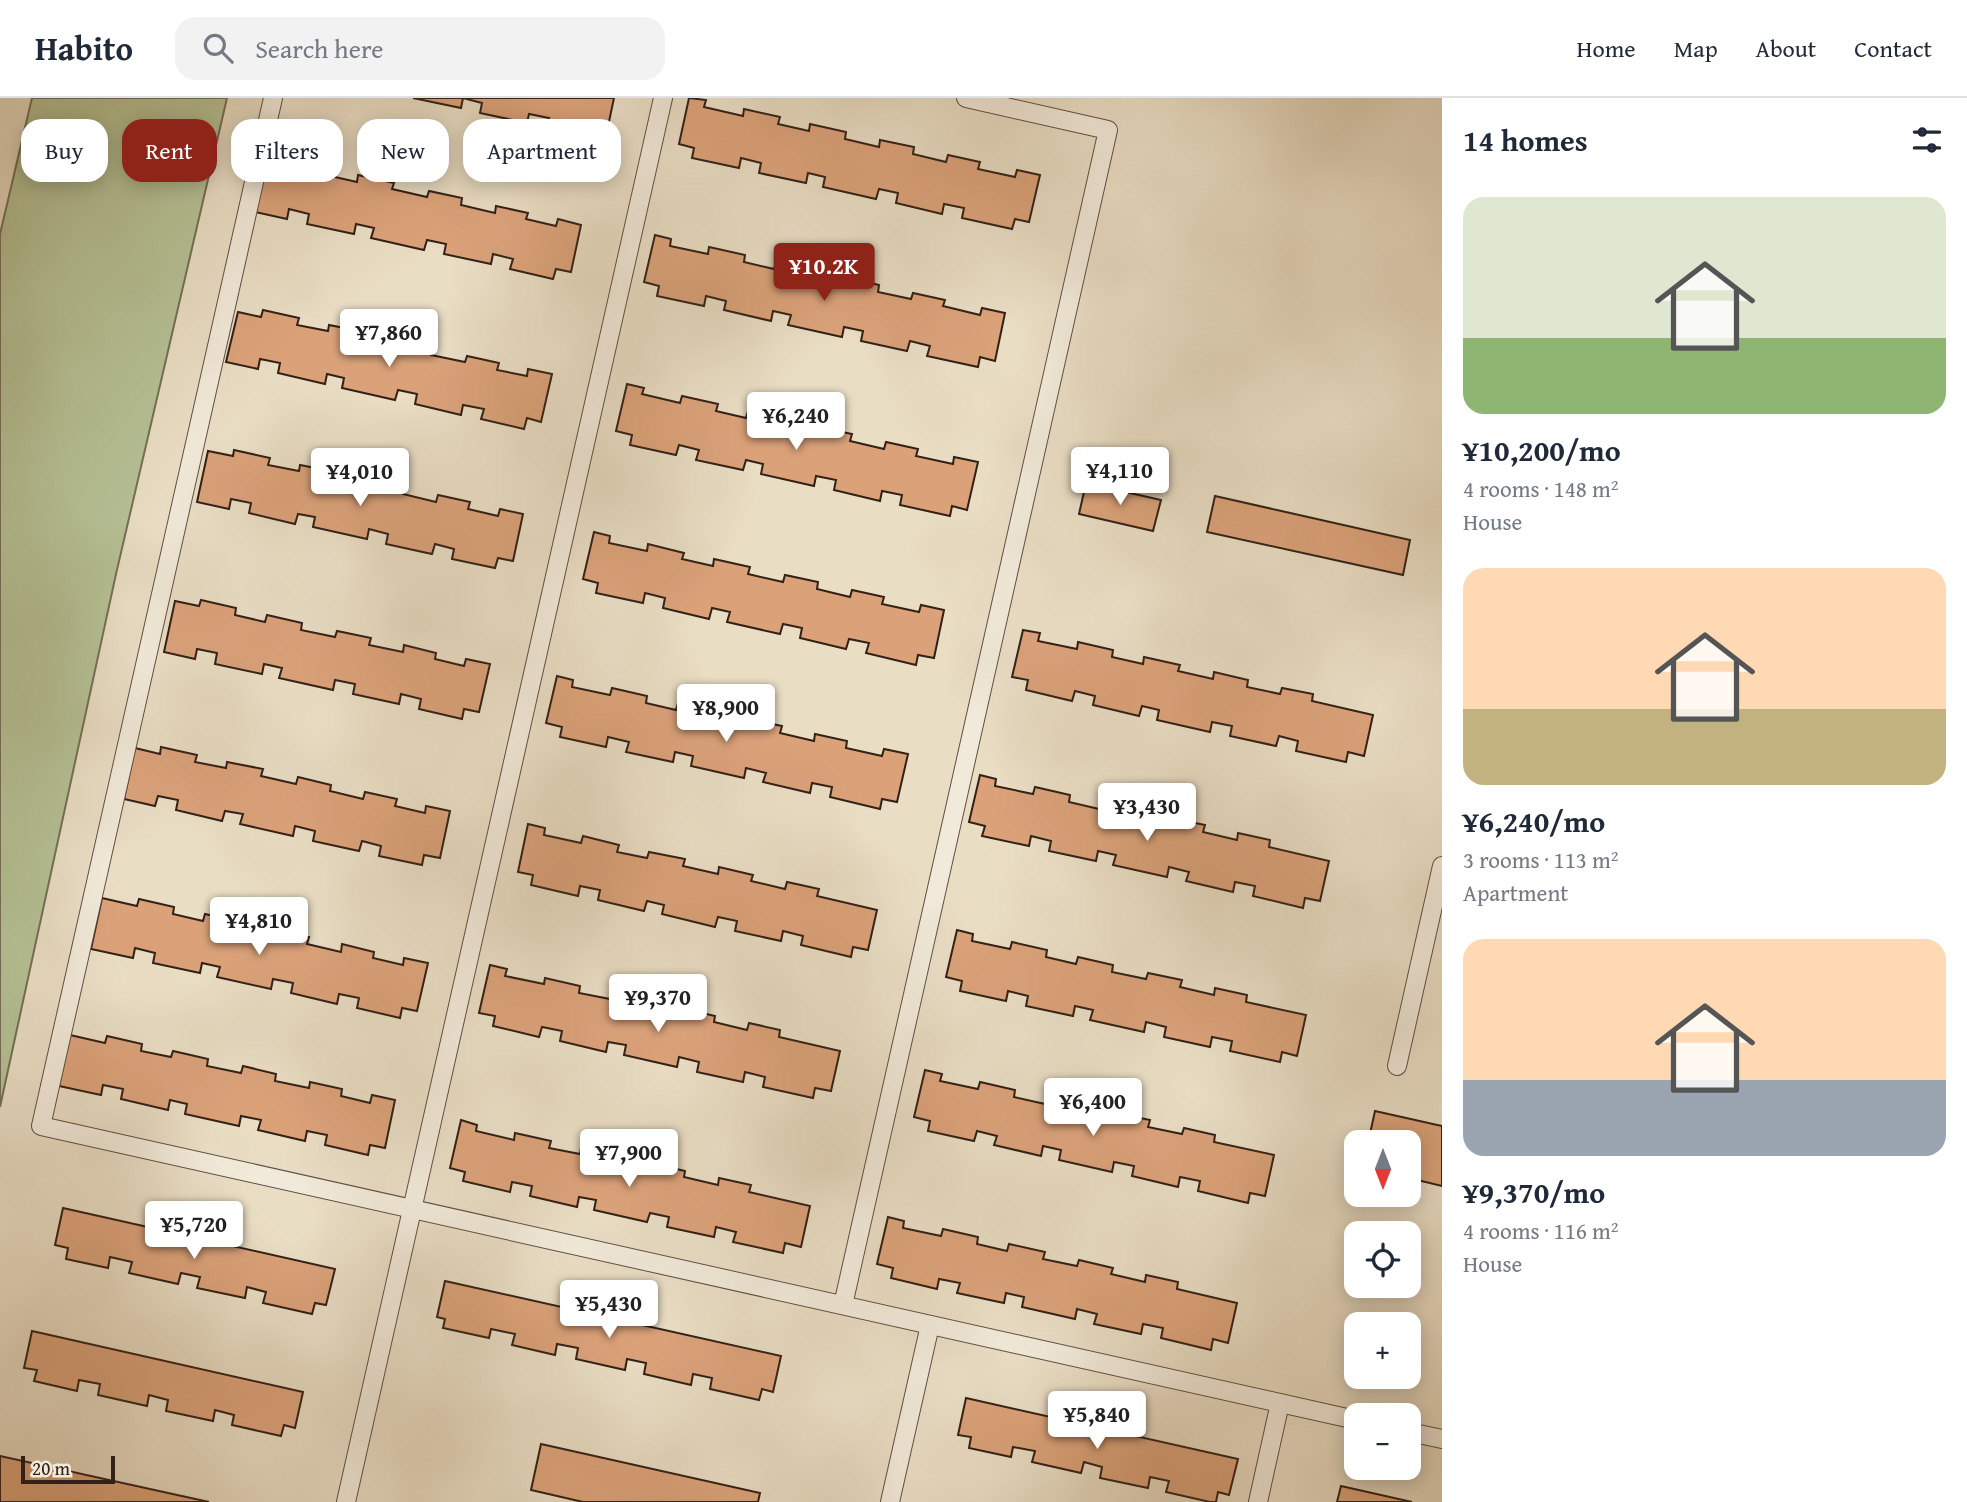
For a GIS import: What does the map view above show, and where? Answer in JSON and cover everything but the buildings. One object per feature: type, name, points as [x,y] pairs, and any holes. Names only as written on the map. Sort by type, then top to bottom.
[{"type":"lane","points":[[273,98],[41,1126],[1344,1417]]},
{"type":"lane","points":[[346,1502],[663,98]]},
{"type":"lane","points":[[843,1305],[1108,130],[966,98]]},
{"type":"lane","points":[[1397,1066],[1442,866]]},
{"type":"lane","points":[[890,1502],[930,1325]]},
{"type":"lane","points":[[1258,1502],[1280,1403]]},
{"type":"lane","points":[[1421,1435],[1442,1439]]},
{"type":"green space","points":[[32,98],[227,98],[217,141],[217,119],[122,119],[122,182],[207,182],[116,574],[0,1107],[0,234],[21,145],[21,182],[108,182],[108,119],[27,119]]}]
